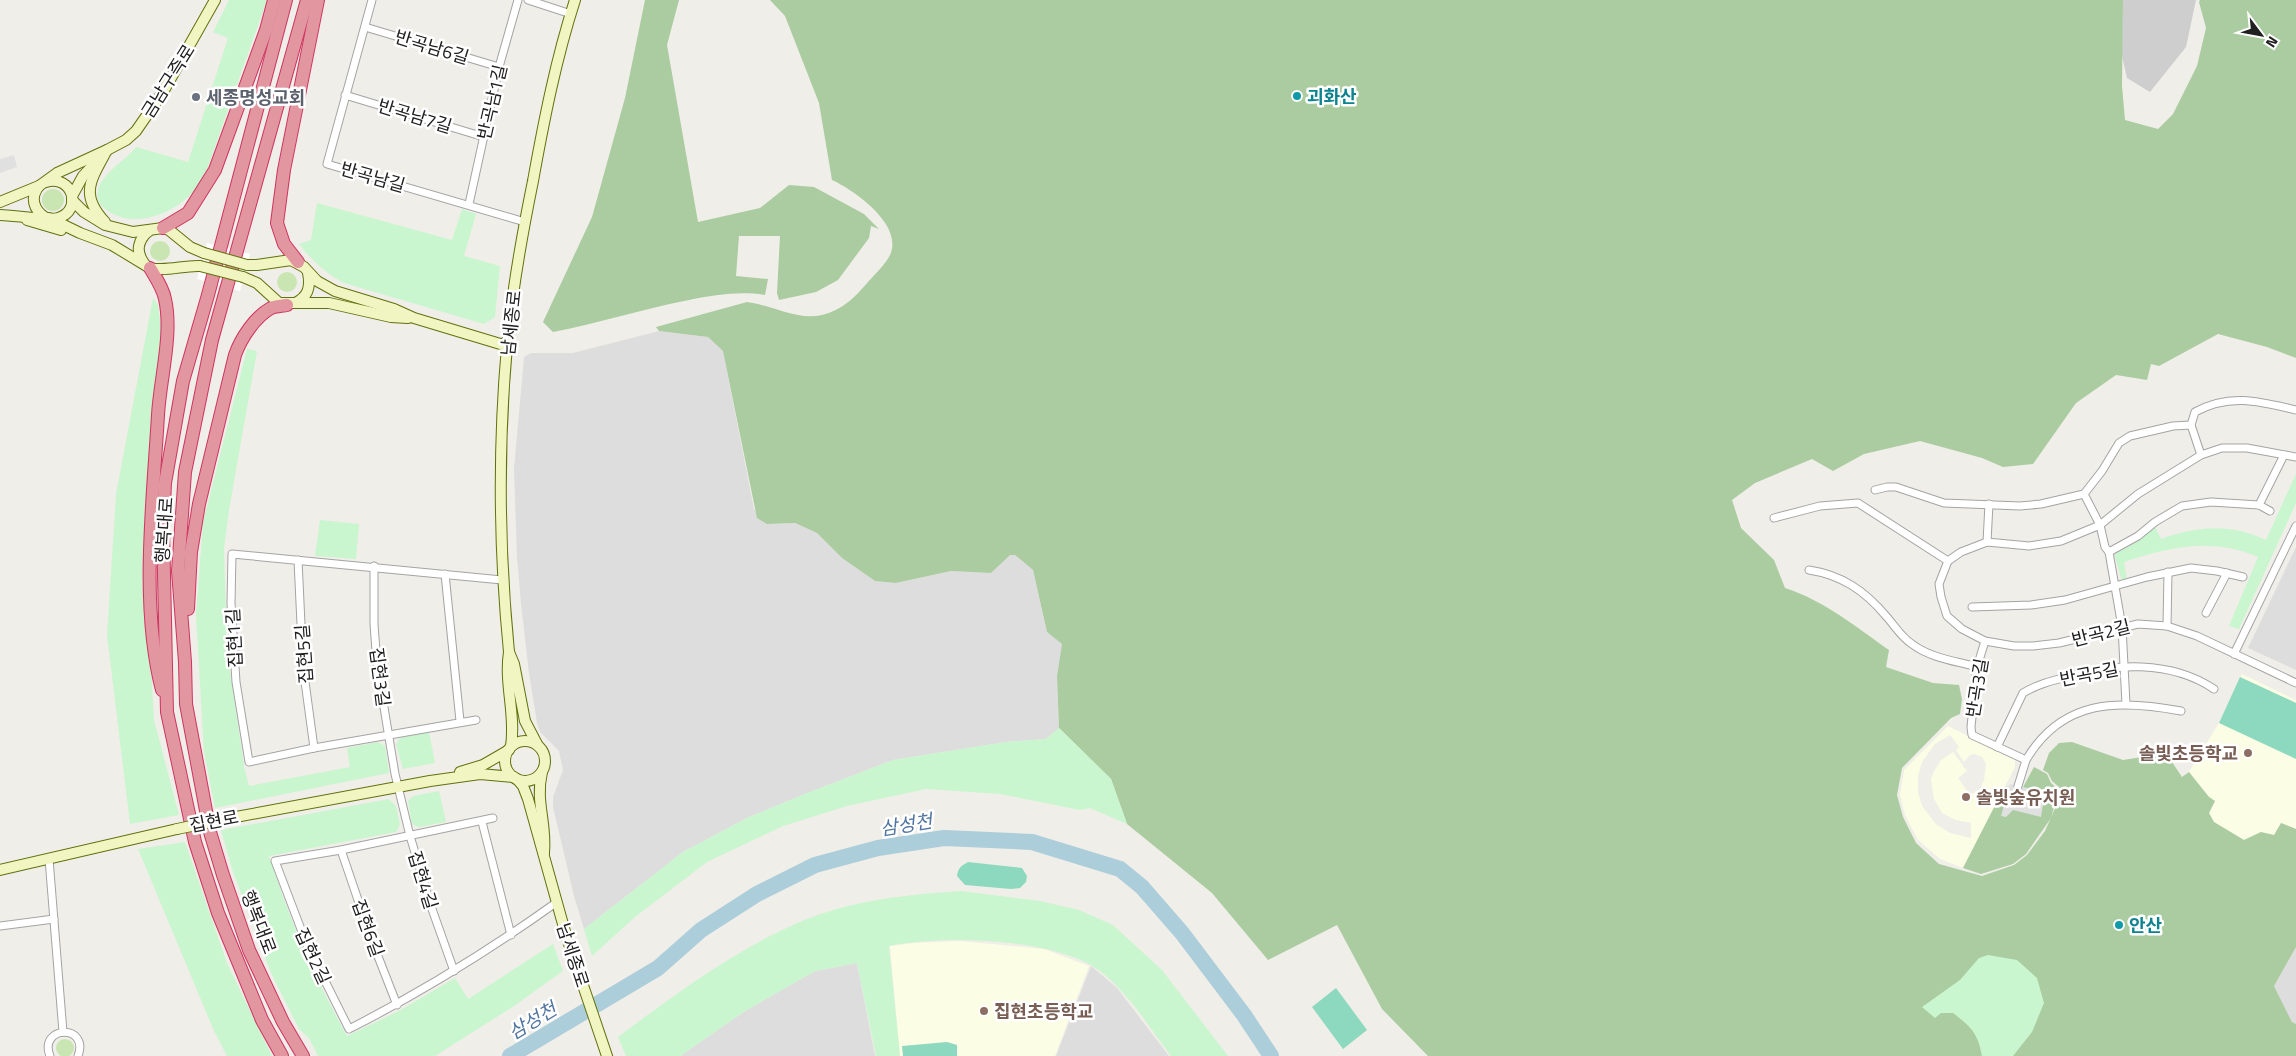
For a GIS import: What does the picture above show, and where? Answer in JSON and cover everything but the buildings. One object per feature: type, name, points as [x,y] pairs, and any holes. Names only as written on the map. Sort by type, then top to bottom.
[{"type":"highway","points":[[156,229],[188,213],[215,170],[266,30],[274,0]]},
{"type":"highway","name":"행복대로","points":[[282,1056],[262,1020],[218,913],[195,842],[167,712],[162,529],[170,444],[183,382],[286,0]]},
{"type":"highway","name":"행복대로","points":[[303,1056],[283,1022],[249,950],[210,832],[186,704],[185,662],[178,571],[185,472],[212,340],[307,0]]},
{"type":"highway","points":[[298,262],[284,244],[277,223],[284,170],[318,0]]},
{"type":"highway","points":[[147,266],[165,298],[168,329],[160,386],[150,544],[150,593],[155,665],[167,712]]},
{"type":"highway","points":[[185,662],[191,552],[199,504],[235,355],[239,342],[260,318],[271,308],[291,304]]},
{"type":"street","name":"금남구즉로","points":[[0,202],[42,184],[57,173],[126,140],[149,115],[215,0]]},
{"type":"street","name":"반곡남길","points":[[372,0],[327,164],[469,204],[525,222]]},
{"type":"street","name":"반곡남1길","points":[[469,204],[499,67],[518,0]]},
{"type":"street","points":[[528,0],[571,14]]},
{"type":"street","name":"남세종로","points":[[510,748],[513,720],[506,670],[509,652],[502,580],[502,461],[507,346],[525,222],[550,93],[575,0]]},
{"type":"street","name":"반곡남6길","points":[[365,27],[499,67]]},
{"type":"street","name":"반곡남7길","points":[[345,95],[484,137]]},
{"type":"street","name":"금남구즉로","points":[[47,218],[64,216],[84,176],[107,150]]},
{"type":"street","points":[[107,150],[91,180],[88,194],[94,207],[110,226]]},
{"type":"street","points":[[80,234],[40,214],[34,204],[36,191],[42,184],[51,180],[64,183],[72,198],[84,212],[110,226],[133,232],[156,229],[169,230],[190,247],[204,253],[247,265],[284,260],[298,262],[317,281],[335,291],[394,309],[414,318],[507,346]]},
{"type":"street","points":[[3,215],[47,218]]},
{"type":"street","points":[[3,215],[112,244],[147,266],[157,270],[181,266],[200,266],[243,277],[257,284],[273,300],[291,304],[329,303],[391,317],[414,318]]},
{"type":"street","points":[[147,266],[138,252],[138,245],[144,234],[156,229]]},
{"type":"street","points":[[291,304],[301,300],[309,288],[308,273]]},
{"type":"street","points":[[2201,455],[2191,425],[2195,412],[2210,404],[2239,400],[2268,403],[2296,410]]},
{"type":"street","points":[[1875,490],[1896,487],[1944,503],[2020,506],[2041,504],[2084,494],[2102,471],[2119,444],[2130,436],[2173,426],[2191,425]]},
{"type":"street","points":[[1774,518],[1820,506],[1858,503],[1948,561],[1961,552],[1987,542],[2028,546],[2061,541],[2100,525],[2138,494],[2201,455],[2222,448],[2247,448],[2296,457]]},
{"type":"street","points":[[2259,505],[2284,455]]},
{"type":"street","points":[[2084,494],[2100,525],[2105,547],[2109,552],[2122,627],[2126,704]]},
{"type":"street","points":[[2109,552],[2138,536],[2154,522],[2182,506],[2211,502],[2259,505],[2270,511]]},
{"type":"street","points":[[1987,542],[1989,504]]},
{"type":"street","points":[[2234,654],[2296,526]]},
{"type":"street","name":"집현1길","points":[[476,720],[389,734],[249,762],[236,673],[231,604],[232,554],[374,566],[502,580]]},
{"type":"street","name":"집현5길","points":[[298,560],[303,667],[314,748]]},
{"type":"street","name":"반곡2길","points":[[1948,561],[1939,584],[1947,616],[1962,630],[1985,641],[2020,646],[2045,644],[2071,640],[2138,624],[2167,626],[2191,633],[2296,683]]},
{"type":"street","name":"집현3길","points":[[374,566],[377,665],[398,787]]},
{"type":"street","points":[[1972,607],[2031,605],[2065,600],[2168,572],[2191,568],[2243,577]]},
{"type":"street","points":[[1809,570],[1823,572],[1837,578],[1868,596],[1899,634],[1912,645],[1938,656],[1977,667]]},
{"type":"street","points":[[2167,626],[2168,572]]},
{"type":"street","points":[[2206,613],[2227,573]]},
{"type":"street","points":[[445,574],[460,722]]},
{"type":"street","name":"반곡3길","points":[[1985,641],[1977,667],[1971,727],[1972,735],[2026,760]]},
{"type":"street","name":"남세종로","points":[[509,652],[514,664],[525,722],[537,744]]},
{"type":"street","name":"반곡5길","points":[[1997,747],[2023,693],[2031,688],[2073,675],[2123,666],[2160,668],[2178,672],[2214,688]]},
{"type":"street","points":[[2018,786],[2026,760],[2042,738],[2060,720],[2088,709],[2126,704],[2181,712]]},
{"type":"street","points":[[524,741],[537,744],[544,753],[545,760],[542,772],[530,780],[516,778],[508,770],[506,763],[510,748],[524,741]]},
{"type":"street","name":"집현로","points":[[430,781],[483,765],[510,748]]},
{"type":"street","name":"남세종로","points":[[542,772],[538,788],[546,836],[544,854]]},
{"type":"street","name":"집현로","points":[[0,870],[225,819],[430,781],[480,774],[516,778]]},
{"type":"street","name":"남세종로","points":[[516,778],[523,786],[538,842],[544,854],[556,902],[607,1056]]},
{"type":"street","name":"집현4길","points":[[398,787],[410,836],[432,909],[454,971]]},
{"type":"street","name":"집현2길","points":[[493,818],[482,822],[341,850],[275,861],[307,946],[349,1029],[397,1005],[454,971],[511,935],[556,902]]},
{"type":"street","points":[[482,822],[511,935]]},
{"type":"street","name":"집현6길","points":[[341,850],[372,941],[397,1005]]},
{"type":"street","points":[[49,859],[63,1032]]},
{"type":"street","points":[[0,926],[54,919]]},
{"type":"street","points":[[50,1056],[48,1049],[51,1039],[63,1032],[70,1033],[78,1041],[80,1046],[78,1056]]},
{"type":"shaded area","points":[[2123,0],[2196,0],[2186,47],[2150,92],[2127,78],[2122,56]]},
{"type":"shaded area","points":[[14,155],[17,167],[0,173],[0,159]]},
{"type":"shaded area","points":[[659,331],[708,337],[723,351],[754,509],[767,524],[795,523],[817,533],[842,558],[875,581],[897,583],[951,571],[991,573],[1009,555],[1015,555],[1033,570],[1047,632],[1062,644],[1057,676],[1059,728],[1046,739],[1006,742],[893,760],[747,818],[683,852],[584,929],[574,896],[553,807],[553,797],[563,770],[559,751],[540,732],[537,723],[521,604],[517,557],[514,469],[524,357],[531,353],[573,353]]},
{"type":"shaded area","points":[[2296,547],[2296,670],[2248,648]]},
{"type":"shaded area","name":"솔빛초등학교","points":[[2242,674],[2296,700],[2296,829],[2281,823],[2274,836],[2261,832],[2244,840],[2213,822],[2209,813],[2215,801],[2209,797],[2189,772],[2219,723]]},
{"type":"shaded area","name":"솔빛숲유치원","points":[[1948,726],[2015,760],[2015,767],[1963,868],[1940,859],[1918,840],[1905,815],[1900,795],[1904,770]],"holes":[[[1950,735],[1959,747],[1956,750],[1964,762],[1970,755],[1974,754],[1982,757],[1986,764],[1984,780],[1980,789],[1970,795],[1958,778],[1967,771],[1953,752],[1941,760],[1931,779],[1934,799],[1942,813],[1956,820],[1971,823],[1971,838],[1950,833],[1936,824],[1922,806],[1918,792],[1918,776],[1922,762],[1935,744]]]},
{"type":"shaded area","points":[[2010,784],[2045,792],[2041,817],[2013,810],[2006,817],[2001,816]]},
{"type":"shaded area","name":"집현초등학교","points":[[960,941],[1044,949],[1089,966],[1055,1056],[900,1056],[890,946]]},
{"type":"shaded area","points":[[2296,947],[2296,1024],[2292,1022],[2274,986]]},
{"type":"shaded area","points":[[857,963],[875,1056],[680,1056],[745,1011],[815,971]]},
{"type":"shaded area","points":[[1091,966],[1117,988],[1169,1056],[1056,1056]]},
{"type":"green space","points":[[229,0],[267,0],[204,178],[185,200],[172,209],[158,215],[144,219],[129,219],[115,215],[100,203],[97,197],[98,190],[109,172],[136,147],[188,162],[228,38],[213,32]]},
{"type":"green space","points":[[645,0],[679,0],[667,45],[698,222],[760,208],[789,185],[814,187],[864,214],[879,229],[871,226],[869,238],[838,280],[816,292],[779,300],[777,293],[780,236],[739,236],[736,276],[768,279],[765,295],[736,294],[699,298],[553,332],[543,322],[592,217],[625,98]]},
{"type":"green space","points":[[770,0],[2123,0],[2122,86],[2125,120],[2158,129],[2173,114],[2197,66],[2206,28],[2200,0],[2296,0],[2296,358],[2267,347],[2218,334],[2159,366],[2151,364],[2147,380],[2116,375],[2076,403],[2033,464],[2003,467],[1982,458],[1920,441],[1864,454],[1833,471],[1812,459],[1755,483],[1732,500],[1741,528],[1774,560],[1785,588],[1800,593],[1827,607],[1889,650],[1886,667],[1933,683],[1959,685],[1962,699],[1960,714],[1951,718],[1902,768],[1897,795],[1903,817],[1916,843],[1939,864],[1982,876],[2014,865],[2027,855],[2045,831],[2060,797],[2060,788],[2052,781],[2048,773],[2043,770],[2049,753],[2059,743],[2072,742],[2123,760],[2149,756],[2170,759],[2182,777],[2189,772],[2209,797],[2215,801],[2209,813],[2214,822],[2244,840],[2261,832],[2274,835],[2281,823],[2296,829],[2296,947],[2274,986],[2292,1022],[2296,1024],[2296,1056],[1428,1056],[1382,1009],[1337,925],[1268,960],[1212,893],[1127,824],[1111,779],[1059,728],[1057,676],[1062,644],[1047,632],[1033,570],[1015,555],[1010,555],[991,573],[951,571],[896,583],[875,581],[842,558],[817,533],[795,523],[767,524],[757,518],[723,351],[708,337],[659,331],[656,327],[747,302],[803,316],[829,313],[853,298],[880,269],[890,255],[892,244],[890,232],[884,221],[864,200],[832,180],[819,103],[785,16]]},
{"type":"green space","points":[[53,189],[61,192],[64,200],[61,208],[53,211],[45,208],[42,200],[45,192]]},
{"type":"green space","points":[[317,203],[452,240],[462,209],[476,214],[464,256],[500,266],[495,317],[484,324],[344,283],[337,279],[319,266],[299,244],[311,240]]},
{"type":"green space","points":[[160,241],[167,244],[170,251],[167,258],[160,261],[153,258],[150,251],[153,244]]},
{"type":"green space","points":[[287,272],[294,275],[297,282],[294,289],[287,292],[280,289],[277,282],[280,275]]},
{"type":"green space","points":[[153,298],[158,305],[162,335],[151,420],[144,539],[154,720],[179,815],[130,824],[107,635],[116,494]]},
{"type":"green space","points":[[247,349],[257,351],[224,549],[227,651],[244,766],[249,786],[350,767],[347,748],[378,742],[385,746],[389,773],[215,808],[204,752],[196,615],[203,522]]},
{"type":"green space","points":[[2296,474],[2296,503],[2239,629],[2229,626],[2258,557],[2224,547],[2191,546],[2158,552],[2124,562],[2127,580],[2121,578],[2114,553],[2128,547],[2155,527],[2161,539],[2188,531],[2213,528],[2239,531],[2266,540]]},
{"type":"green space","points":[[320,520],[359,524],[356,559],[315,556]]},
{"type":"green space","points":[[2240,677],[2296,703],[2296,759],[2219,723]]},
{"type":"green space","points":[[1059,728],[1111,779],[1127,824],[1090,808],[1080,810],[1000,794],[926,789],[847,806],[783,826],[707,862],[635,917],[592,956],[584,929],[683,852],[747,818],[893,760],[1006,742],[1046,739]]},
{"type":"green space","points":[[429,732],[435,763],[403,769],[396,744],[400,738]]},
{"type":"green space","points":[[2034,767],[2047,774],[2051,783],[2059,790],[2051,818],[2026,854],[2013,864],[1981,874],[1963,868],[2005,786],[2022,789]]},
{"type":"green space","points":[[439,791],[446,822],[419,827],[412,824],[408,801],[413,796]]},
{"type":"green space","points":[[389,799],[396,806],[400,825],[396,832],[269,856],[285,903],[304,948],[347,1036],[399,1011],[455,978],[468,999],[553,944],[563,971],[514,1006],[435,1056],[318,1056],[309,1038],[299,1029],[271,973],[232,869],[221,830]]},
{"type":"green space","points":[[185,842],[227,963],[272,1056],[227,1056],[214,1031],[138,849]]},
{"type":"green space","points":[[968,862],[1022,868],[1027,876],[1026,882],[1020,888],[1011,889],[965,885],[957,876],[960,868]]},
{"type":"green space","points":[[961,891],[1040,901],[1079,910],[1113,925],[1162,970],[1228,1056],[1171,1056],[1125,994],[1103,973],[1091,965],[1046,949],[1020,944],[964,940],[889,946],[900,1056],[876,1056],[857,963],[815,971],[745,1011],[680,1056],[626,1056],[618,1037],[719,965],[775,934],[830,911],[862,903],[911,895]]},
{"type":"green space","points":[[1988,955],[2017,960],[2037,978],[2044,1003],[2032,1032],[2013,1056],[1982,1056],[1973,1031],[1953,1013],[1941,1013],[1935,1018],[1922,1007],[1960,980],[1979,958]]},
{"type":"green space","points":[[1336,988],[1367,1030],[1343,1049],[1312,1007]]},
{"type":"green space","points":[[65,1039],[71,1042],[74,1048],[71,1054],[65,1057],[59,1054],[56,1048],[59,1042]]},
{"type":"green space","points":[[947,1042],[957,1045],[957,1056],[903,1056],[902,1046]]},
{"type":"pier","points":[[207,243],[250,254],[240,291],[197,279]]},
{"type":"waterway","name":"삼성천","points":[[510,1056],[658,968],[701,930],[757,894],[815,865],[878,848],[944,838],[1032,842],[1120,869],[1142,887],[1182,933],[1244,1015],[1271,1056]]},
{"type":"place","name":"괴화산","points":[[1297,96]]},
{"type":"place","name":"세종명성교회","points":[[196,97]]},
{"type":"place","name":"솔빛초등학교","points":[[2248,753]]},
{"type":"place","name":"솔빛숲유치원","points":[[1966,797]]},
{"type":"place","name":"안산","points":[[2119,925]]},
{"type":"place","name":"집현초등학교","points":[[984,1011]]}]
